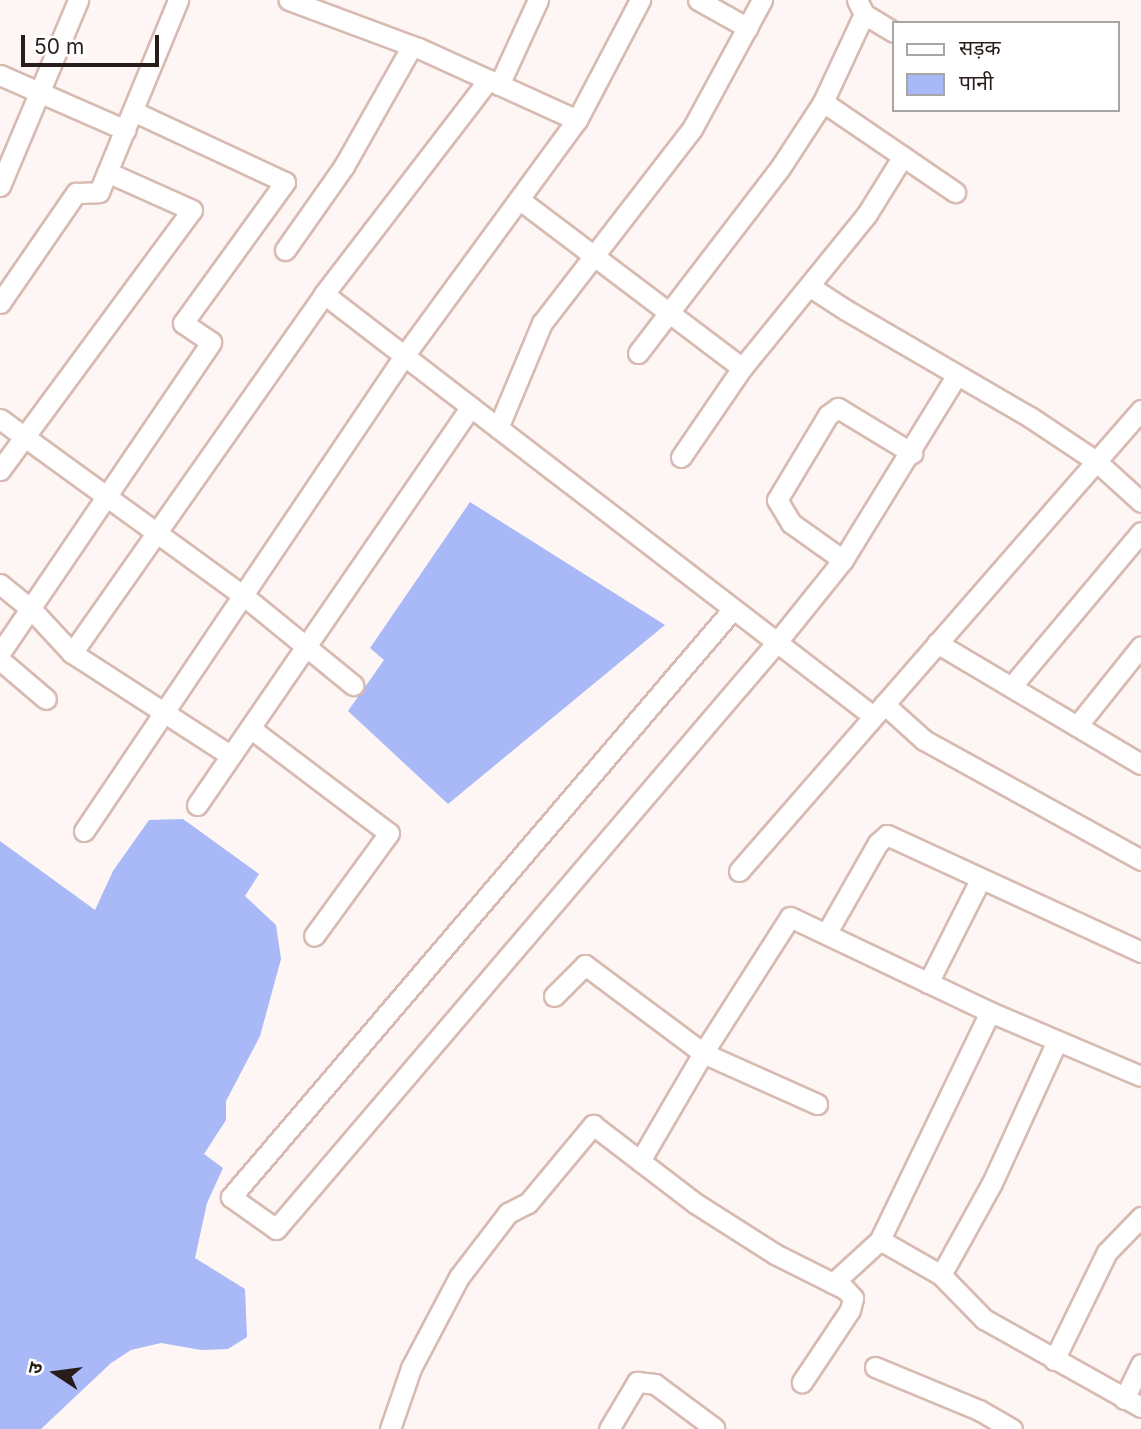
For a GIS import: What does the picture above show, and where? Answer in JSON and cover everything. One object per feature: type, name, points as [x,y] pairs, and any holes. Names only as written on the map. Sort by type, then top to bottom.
[{"type":"street","points":[[0,186],[42,93],[78,0]]},
{"type":"street","points":[[0,303],[76,193],[99,191],[178,0]]},
{"type":"street","points":[[289,0],[412,46],[577,120]]},
{"type":"street","points":[[72,653],[324,294],[493,82],[538,0]]},
{"type":"street","points":[[84,831],[404,356],[577,120],[640,0]]},
{"type":"street","points":[[698,0],[748,27]]},
{"type":"street","points":[[498,428],[542,323],[692,129],[762,0]]},
{"type":"street","points":[[638,353],[780,168],[823,102],[860,7],[892,31]]},
{"type":"street","points":[[285,250],[344,166],[412,46]]},
{"type":"street","points":[[0,75],[125,130]]},
{"type":"street","points":[[823,102],[955,192]]},
{"type":"street","points":[[0,653],[32,610],[211,342],[183,323],[285,182],[133,111]]},
{"type":"street","points":[[681,457],[742,368],[867,214],[903,156]]},
{"type":"street","points":[[0,470],[192,210],[107,172]]},
{"type":"street","points":[[520,200],[742,368]]},
{"type":"street","points":[[809,286],[1030,417],[1096,461],[1141,502]]},
{"type":"street","points":[[324,294],[777,642],[924,740],[1141,860]]},
{"type":"street","points":[[733,609],[231,1197],[276,1228],[777,642],[843,560],[912,453],[957,375]]},
{"type":"street","points":[[197,805],[471,407]]},
{"type":"street","points":[[843,560],[791,523],[777,500],[828,415],[838,408],[912,453]]},
{"type":"street","points":[[739,871],[1141,410]]},
{"type":"street","points":[[0,419],[244,596],[353,685]]},
{"type":"street","points":[[1011,687],[1141,532]]},
{"type":"street","points":[[0,584],[32,610],[72,653],[231,756]]},
{"type":"street","points":[[937,642],[1141,764]]},
{"type":"street","points":[[1077,726],[1141,646]]},
{"type":"street","points":[[0,660],[46,699]]},
{"type":"street","points":[[250,728],[389,833],[314,936]]},
{"type":"street","points":[[826,934],[878,843],[887,835],[1141,952]]},
{"type":"street","points":[[928,983],[980,880]]},
{"type":"street","points":[[640,1161],[703,1053],[790,917],[990,1012],[1141,1076]]},
{"type":"street","points":[[554,996],[585,965],[703,1053],[817,1104]]},
{"type":"street","points":[[833,1283],[880,1240],[990,1012]]},
{"type":"street","points":[[941,1275],[992,1183],[1057,1041]]},
{"type":"street","points":[[390,1429],[411,1368],[433,1321],[459,1277],[508,1213],[528,1203],[593,1125],[695,1203],[775,1254],[833,1283],[853,1298],[849,1311],[802,1382]]},
{"type":"street","points":[[1054,1360],[1107,1252],[1141,1217]]},
{"type":"street","points":[[880,1240],[941,1275],[984,1319],[1133,1403],[1141,1364]]},
{"type":"street","points":[[876,1367],[979,1410],[1012,1429]]},
{"type":"street","points":[[609,1429],[637,1382],[655,1384],[714,1428]]},
{"type":"water","points":[[470,502],[665,625],[448,804],[348,711],[384,660],[370,648]]},
{"type":"water","points":[[183,819],[259,874],[245,896],[276,925],[281,959],[260,1036],[226,1101],[226,1120],[204,1154],[223,1168],[207,1203],[195,1258],[245,1289],[247,1337],[228,1349],[201,1350],[161,1343],[131,1350],[111,1363],[41,1429],[0,1429],[0,841],[95,910],[113,871],[149,820]]}]
